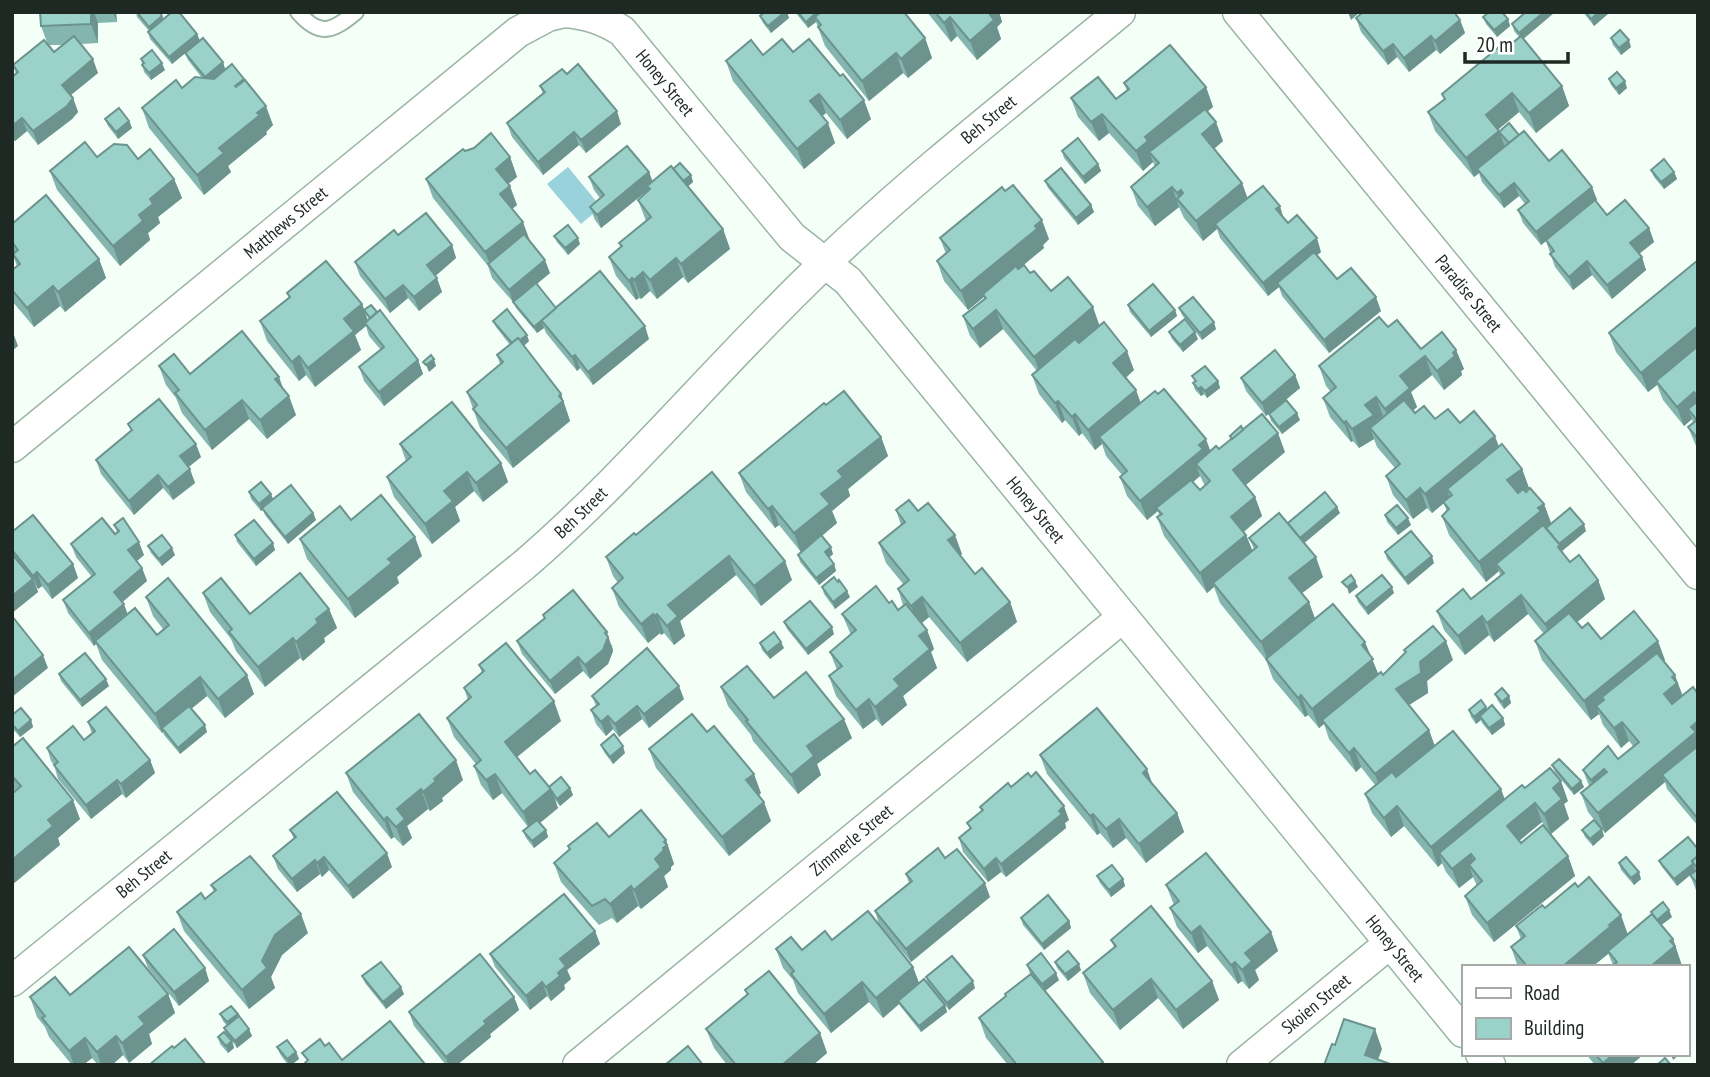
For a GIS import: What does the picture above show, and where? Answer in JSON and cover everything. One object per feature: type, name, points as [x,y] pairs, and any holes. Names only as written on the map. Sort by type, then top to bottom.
[{"type":"street","name":"Beh Street","points":[[12,981],[574,522],[825,263],[910,186],[1120,12]]},
{"type":"street","name":"Paradise Street","points":[[1238,12],[1698,574]]},
{"type":"street","name":"Honey Street","points":[[572,13],[604,20],[622,31],[792,237],[848,281],[1462,1031]]},
{"type":"street","name":"Matthews Street","points":[[12,447],[518,32],[540,19],[572,13]]},
{"type":"street","name":"Zimmerle Street","points":[[578,1065],[1123,617]]},
{"type":"street","name":"Skoien Street","points":[[1242,1065],[1391,943]]},
{"type":"lane","points":[[298,12],[315,28],[325,30],[335,28],[356,12]]},
{"type":"water","points":[[568,167],[601,207],[581,224],[547,184]]},
{"type":"building","points":[[40,12],[91,12],[91,24],[41,26]]},
{"type":"building","points":[[137,12],[159,12],[162,16],[149,27]]},
{"type":"building","points":[[172,12],[179,12],[197,34],[169,57],[148,32]]},
{"type":"building","points":[[765,12],[785,12],[768,26],[760,16]]},
{"type":"building","points":[[798,12],[817,12],[806,22]]},
{"type":"building","points":[[821,12],[904,12],[925,38],[901,59],[896,53],[862,81],[818,27],[821,25],[815,17]]},
{"type":"building","points":[[935,12],[988,12],[994,20],[970,41],[950,17],[944,23]]},
{"type":"building","points":[[1363,12],[1454,12],[1460,20],[1435,41],[1431,36],[1404,58],[1393,44],[1383,51],[1356,18]]},
{"type":"building","points":[[1489,12],[1502,12],[1508,19],[1494,30],[1483,17]]},
{"type":"building","points":[[1526,12],[1544,12],[1519,33],[1512,24]]},
{"type":"building","points":[[1586,12],[1599,12],[1591,19]]},
{"type":"building","points":[[1620,30],[1629,40],[1619,48],[1611,38]]},
{"type":"building","points":[[74,36],[93,59],[62,85],[73,98],[67,106],[33,131],[22,118],[12,126],[12,77],[18,72],[13,65],[44,40],[54,52]]},
{"type":"building","points":[[1521,36],[1562,86],[1529,113],[1512,93],[1486,115],[1499,131],[1466,158],[1428,112],[1445,99],[1442,94],[1500,46],[1504,50]]},
{"type":"building","points":[[203,38],[223,62],[205,77],[185,53]]},
{"type":"building","points":[[782,39],[793,52],[809,39],[864,100],[840,120],[819,94],[810,101],[828,123],[797,149],[726,61],[751,40],[763,55]]},
{"type":"building","points":[[1170,45],[1206,87],[1145,137],[1148,141],[1136,151],[1102,114],[1091,122],[1071,98],[1098,77],[1116,99],[1129,89],[1124,83]]},
{"type":"building","points":[[152,50],[162,63],[149,73],[142,65],[144,63],[141,59]]},
{"type":"building","points":[[232,64],[244,79],[235,86],[245,80],[266,106],[257,113],[260,115],[219,148],[224,153],[197,175],[142,108],[176,80],[182,88],[195,77],[214,79]]},
{"type":"building","points":[[578,64],[617,111],[581,140],[574,132],[538,162],[507,123],[545,92],[540,86],[562,69],[567,74]]},
{"type":"building","points":[[1617,72],[1625,81],[1616,88],[1609,79]]},
{"type":"building","points":[[119,108],[129,121],[116,132],[105,119]]},
{"type":"building","points":[[1205,109],[1216,122],[1202,134],[1242,183],[1196,221],[1177,199],[1183,193],[1181,190],[1177,193],[1172,187],[1147,207],[1131,187],[1159,163],[1149,152]]},
{"type":"building","points":[[1509,123],[1519,135],[1509,143],[1499,132]]},
{"type":"building","points":[[1524,131],[1549,161],[1562,150],[1592,187],[1536,232],[1518,210],[1529,201],[1514,183],[1499,195],[1477,169]]},
{"type":"building","points":[[491,133],[510,157],[496,169],[510,186],[500,194],[523,222],[485,252],[426,179],[463,149],[465,151],[474,148]]},
{"type":"building","points":[[1078,138],[1098,164],[1083,177],[1062,151]]},
{"type":"building","points":[[85,142],[97,157],[114,144],[127,145],[138,159],[150,149],[174,179],[150,199],[153,204],[139,215],[143,221],[113,246],[50,171]]},
{"type":"building","points":[[627,146],[649,172],[597,215],[590,207],[604,195],[589,177]]},
{"type":"building","points":[[1664,159],[1674,172],[1661,182],[1651,170]]},
{"type":"building","points":[[680,163],[691,175],[683,181],[673,169]]},
{"type":"building","points":[[671,166],[723,229],[681,264],[676,258],[650,280],[643,272],[629,281],[609,257],[622,246],[619,243],[651,217],[638,200],[650,189],[647,186]]},
{"type":"building","points":[[1061,168],[1091,205],[1076,218],[1045,181]]},
{"type":"building","points":[[1013,185],[1042,220],[1035,226],[1037,229],[961,291],[937,261],[950,250],[940,238],[1002,187],[1005,191]]},
{"type":"building","points":[[1263,186],[1280,206],[1276,209],[1288,223],[1297,215],[1317,238],[1263,283],[1215,224]]},
{"type":"building","points":[[46,195],[99,259],[58,292],[53,286],[27,308],[12,290],[12,270],[20,264],[13,254],[18,250],[12,242],[12,224]]},
{"type":"building","points":[[1595,200],[1607,215],[1625,200],[1649,228],[1630,243],[1642,257],[1607,285],[1587,261],[1569,277],[1550,254],[1554,251],[1546,240]]},
{"type":"building","points":[[426,213],[452,245],[427,265],[437,278],[414,297],[403,285],[385,299],[355,262],[394,230],[398,235]]},
{"type":"building","points":[[568,225],[578,238],[565,248],[554,236]]},
{"type":"building","points":[[524,234],[545,260],[509,290],[488,264]]},
{"type":"building","points":[[1314,252],[1337,279],[1351,268],[1376,297],[1324,340],[1277,283]]},
{"type":"building","points":[[1698,260],[1698,326],[1641,373],[1609,333]]},
{"type":"building","points":[[326,261],[362,304],[344,319],[354,331],[308,368],[299,356],[292,362],[260,321],[290,297],[287,293]]},
{"type":"building","points":[[1024,265],[1030,273],[1034,271],[1051,291],[1068,277],[1093,307],[1034,357],[996,310],[973,329],[963,316],[986,298],[983,294],[1016,266],[1018,269]]},
{"type":"building","points":[[600,271],[645,326],[588,372],[541,320]]},
{"type":"building","points":[[536,283],[556,308],[534,327],[513,302]]},
{"type":"building","points":[[1153,284],[1175,310],[1149,331],[1128,305]]},
{"type":"building","points":[[1193,297],[1214,322],[1200,333],[1179,308]]},
{"type":"building","points":[[371,305],[377,312],[370,318],[364,310]]},
{"type":"building","points":[[507,309],[527,335],[512,343],[493,321]]},
{"type":"building","points":[[380,310],[418,360],[379,392],[359,367],[384,347],[365,323]]},
{"type":"building","points":[[1379,317],[1388,327],[1397,320],[1421,349],[1442,332],[1456,350],[1453,353],[1455,356],[1437,371],[1425,356],[1400,376],[1410,388],[1385,409],[1376,397],[1365,405],[1374,415],[1352,429],[1323,398],[1336,387],[1319,366]]},
{"type":"building","points":[[1185,319],[1195,332],[1180,345],[1169,332]]},
{"type":"building","points":[[1104,322],[1127,351],[1113,363],[1136,390],[1088,430],[1075,414],[1072,417],[1058,401],[1055,403],[1032,375],[1075,339],[1079,343]]},
{"type":"building","points":[[242,331],[279,377],[275,379],[289,396],[260,420],[242,400],[205,430],[175,393],[179,390],[159,366],[174,354],[190,374]]},
{"type":"building","points":[[518,338],[561,394],[559,396],[563,401],[506,448],[473,409],[477,405],[467,392],[503,362],[497,355]]},
{"type":"building","points":[[1698,346],[1698,396],[1694,392],[1677,407],[1656,381]]},
{"type":"building","points":[[1275,350],[1295,375],[1262,403],[1241,378]]},
{"type":"building","points":[[431,355],[434,359],[426,365],[423,362]]},
{"type":"building","points":[[1205,366],[1218,381],[1205,391],[1201,387],[1198,389],[1192,376]]},
{"type":"building","points":[[1164,389],[1206,439],[1199,445],[1203,449],[1140,501],[1120,477],[1127,471],[1099,437],[1155,391],[1158,394]]},
{"type":"building","points":[[844,391],[881,437],[838,471],[843,477],[821,494],[830,504],[794,533],[772,506],[768,509],[739,473],[824,403],[826,405]]},
{"type":"building","points":[[159,399],[196,444],[180,456],[190,469],[168,487],[158,475],[129,501],[96,460],[132,430],[128,424]]},
{"type":"building","points":[[1286,400],[1297,413],[1279,427],[1269,414]]},
{"type":"building","points":[[1404,400],[1415,413],[1424,406],[1435,419],[1448,409],[1460,423],[1474,411],[1495,436],[1425,494],[1420,488],[1406,500],[1386,476],[1400,464],[1370,428]]},
{"type":"building","points":[[1698,401],[1698,439],[1688,427],[1697,420],[1688,409]]},
{"type":"building","points":[[452,402],[501,463],[476,483],[467,472],[444,491],[453,501],[425,524],[387,477],[411,457],[400,444]]},
{"type":"building","points":[[1262,414],[1278,433],[1233,470],[1255,497],[1231,517],[1246,535],[1200,573],[1157,517],[1162,514],[1156,508],[1191,480],[1200,490],[1210,481],[1196,464],[1216,446],[1219,449]]},
{"type":"building","points":[[1241,426],[1243,430],[1232,439],[1230,436]]},
{"type":"building","points":[[1502,444],[1522,469],[1507,480],[1518,493],[1523,489],[1526,492],[1530,488],[1544,504],[1538,508],[1541,511],[1479,562],[1442,516],[1449,509],[1443,502],[1452,495],[1447,489]]},
{"type":"building","points":[[712,472],[785,561],[754,586],[729,556],[668,605],[678,616],[667,626],[657,614],[653,614],[641,624],[612,588],[623,578],[606,557]]},
{"type":"building","points":[[261,482],[271,494],[259,504],[249,492]]},
{"type":"building","points":[[291,485],[313,513],[285,537],[262,508]]},
{"type":"building","points":[[1325,492],[1337,507],[1300,538],[1288,523]]},
{"type":"building","points":[[381,495],[415,537],[388,559],[392,563],[348,599],[300,539],[340,506],[351,520]]},
{"type":"building","points":[[909,500],[918,511],[928,503],[955,535],[948,540],[975,574],[982,568],[1010,602],[960,643],[922,597],[911,606],[898,589],[909,580],[879,543],[905,522],[896,510]]},
{"type":"building","points":[[1397,505],[1408,518],[1396,528],[1385,515]]},
{"type":"building","points":[[1570,508],[1584,524],[1559,544],[1546,528]]},
{"type":"building","points":[[1279,513],[1316,557],[1289,578],[1309,602],[1261,642],[1213,583],[1257,547],[1249,538]]},
{"type":"building","points":[[33,515],[73,564],[48,585],[37,572],[33,576],[12,550],[12,532]]},
{"type":"building","points":[[102,518],[115,534],[119,531],[114,525],[123,518],[139,542],[128,550],[142,568],[114,592],[124,604],[89,633],[63,600],[95,574],[71,544]]},
{"type":"building","points":[[254,520],[273,543],[254,559],[235,535]]},
{"type":"building","points":[[1543,525],[1570,562],[1579,555],[1598,580],[1545,624],[1521,595],[1487,623],[1482,616],[1458,636],[1437,611],[1463,589],[1471,599],[1504,573],[1496,564]]},
{"type":"building","points":[[1411,531],[1432,556],[1405,578],[1385,552]]},
{"type":"building","points":[[162,535],[172,548],[159,559],[148,546]]},
{"type":"building","points":[[821,535],[831,547],[825,552],[834,564],[816,578],[798,555]]},
{"type":"building","points":[[12,554],[33,579],[12,596]]},
{"type":"building","points":[[300,573],[329,609],[316,619],[318,623],[296,642],[293,638],[258,667],[229,632],[232,629],[203,593],[221,578],[250,614]]},
{"type":"building","points":[[1351,575],[1355,581],[1347,587],[1342,582]]},
{"type":"building","points":[[1382,575],[1392,587],[1366,608],[1356,596]]},
{"type":"building","points":[[834,577],[847,591],[833,602],[822,587]]},
{"type":"building","points":[[168,578],[247,675],[218,699],[200,677],[155,714],[95,641],[135,608],[157,635],[169,625],[146,597]]},
{"type":"building","points":[[876,586],[898,610],[906,604],[927,630],[919,636],[930,649],[894,679],[900,686],[875,707],[869,699],[856,710],[829,676],[842,666],[830,652],[856,630],[842,614]]},
{"type":"building","points":[[573,590],[607,632],[605,633],[608,637],[603,650],[585,665],[578,657],[550,681],[517,641]]},
{"type":"building","points":[[810,601],[832,627],[806,649],[784,622]]},
{"type":"building","points":[[1333,604],[1365,642],[1362,645],[1373,659],[1312,709],[1301,695],[1298,698],[1266,659]]},
{"type":"building","points":[[1634,611],[1658,641],[1584,701],[1535,641],[1569,613],[1582,628],[1588,623],[1601,639]]},
{"type":"building","points":[[12,616],[43,655],[12,680]]},
{"type":"building","points":[[1433,626],[1446,641],[1420,662],[1421,673],[1396,689],[1429,730],[1375,774],[1354,748],[1349,753],[1322,720],[1381,672],[1383,675],[1406,652],[1404,650]]},
{"type":"building","points":[[774,632],[781,642],[767,653],[760,643]]},
{"type":"building","points":[[506,643],[554,701],[505,742],[530,774],[535,770],[551,789],[523,812],[495,774],[486,780],[474,766],[481,760],[447,718],[471,697],[464,688],[484,671],[479,665]]},
{"type":"building","points":[[647,648],[679,686],[644,714],[637,706],[615,724],[608,716],[601,722],[591,710],[599,704],[592,696]]},
{"type":"building","points":[[85,653],[106,679],[80,700],[59,674]]},
{"type":"building","points":[[1657,653],[1675,675],[1672,677],[1677,683],[1664,694],[1672,704],[1693,687],[1698,694],[1698,721],[1691,727],[1696,732],[1598,813],[1581,793],[1607,772],[1604,769],[1591,780],[1583,770],[1608,746],[1618,759],[1639,742],[1622,722],[1614,728],[1596,706],[1604,700],[1602,697]]},
{"type":"building","points":[[747,666],[774,698],[806,672],[844,719],[807,746],[814,756],[791,775],[721,687]]},
{"type":"building","points":[[1502,688],[1509,696],[1502,702],[1495,694]]},
{"type":"building","points":[[1481,700],[1486,707],[1474,717],[1469,710]]},
{"type":"building","points":[[1492,705],[1503,718],[1489,728],[1480,716]]},
{"type":"building","points":[[189,706],[205,725],[178,748],[162,728]]},
{"type":"building","points":[[106,707],[150,760],[121,784],[117,780],[86,805],[54,765],[58,762],[47,748],[73,726],[84,740],[95,731],[88,722]]},
{"type":"building","points":[[21,708],[31,720],[18,731],[12,724],[12,715]]},
{"type":"building","points":[[1097,708],[1147,769],[1143,773],[1177,813],[1139,844],[1119,819],[1106,829],[1093,814],[1090,816],[1040,755]]},
{"type":"building","points":[[419,714],[456,760],[423,792],[421,789],[397,809],[405,819],[396,827],[387,817],[384,820],[346,773]]},
{"type":"building","points":[[692,714],[707,732],[714,726],[754,774],[746,780],[764,802],[722,837],[649,749]]},
{"type":"building","points":[[1453,731],[1501,789],[1431,847],[1397,806],[1384,818],[1365,794],[1392,772],[1396,777]]},
{"type":"building","points":[[614,734],[623,746],[610,757],[601,745]]},
{"type":"building","points":[[23,738],[73,800],[48,820],[53,826],[12,860],[12,794],[21,786],[12,776],[12,747]]},
{"type":"building","points":[[1698,746],[1698,819],[1662,775]]},
{"type":"building","points":[[1559,759],[1581,781],[1572,789],[1552,765]]},
{"type":"building","points":[[1550,768],[1561,781],[1553,788],[1562,799],[1544,814],[1535,803],[1507,826],[1521,843],[1543,825],[1568,856],[1487,923],[1465,896],[1482,881],[1469,865],[1475,859],[1471,854],[1452,869],[1439,853],[1522,785],[1525,788]]},
{"type":"building","points":[[1036,772],[1064,806],[1059,811],[1062,814],[1001,864],[996,858],[984,869],[959,838],[971,828],[967,823],[983,810],[980,807],[1008,783],[1011,787],[1028,773],[1031,777]]},
{"type":"building","points":[[561,777],[570,788],[557,799],[549,787]]},
{"type":"building","points":[[337,792],[387,853],[348,886],[324,857],[317,863],[315,860],[292,879],[273,856],[296,837],[290,830]]},
{"type":"building","points":[[641,810],[666,840],[664,842],[667,845],[655,859],[661,867],[634,890],[631,886],[610,904],[605,899],[592,906],[554,863],[570,849],[568,846],[597,823],[609,837]]},
{"type":"building","points":[[537,820],[546,830],[532,841],[523,831]]},
{"type":"building","points":[[1594,820],[1602,829],[1590,839],[1582,830]]},
{"type":"building","points":[[1688,837],[1698,849],[1698,856],[1692,861],[1693,864],[1674,879],[1659,861]]},
{"type":"building","points":[[938,848],[945,858],[957,849],[985,883],[906,949],[875,911],[912,881],[906,874]]},
{"type":"building","points":[[1206,853],[1271,932],[1245,953],[1252,961],[1242,970],[1235,962],[1231,965],[1200,926],[1191,933],[1170,908],[1179,901],[1166,885]]},
{"type":"building","points":[[250,856],[301,914],[275,935],[262,961],[267,968],[242,990],[177,912],[201,893],[205,899],[216,890],[211,885]]},
{"type":"building","points":[[1698,856],[1698,869],[1692,861]]},
{"type":"building","points":[[1626,857],[1639,872],[1631,878],[1619,863]]},
{"type":"building","points":[[1112,865],[1123,879],[1109,890],[1097,876]]},
{"type":"building","points":[[1698,869],[1698,884],[1690,875]]},
{"type":"building","points":[[1589,877],[1621,915],[1564,965],[1526,965],[1511,947],[1525,936],[1516,926],[1542,905],[1545,908],[1575,883],[1578,887]]},
{"type":"building","points":[[564,894],[595,931],[560,959],[566,966],[558,973],[560,976],[546,987],[542,982],[526,996],[490,954]]},
{"type":"building","points":[[1048,895],[1069,921],[1042,944],[1021,918]]},
{"type":"building","points":[[1663,902],[1669,910],[1657,920],[1651,912]]},
{"type":"building","points":[[1151,906],[1212,981],[1176,1010],[1151,979],[1113,1010],[1083,973],[1116,946],[1111,940]]},
{"type":"building","points":[[868,911],[913,967],[876,998],[862,982],[824,1014],[791,974],[794,971],[776,949],[791,937],[802,950],[825,931],[832,940]]},
{"type":"building","points":[[1652,914],[1673,939],[1670,941],[1675,946],[1652,965],[1613,965],[1617,962],[1608,951]]},
{"type":"building","points":[[174,929],[205,968],[174,992],[143,955]]},
{"type":"building","points":[[129,947],[168,994],[139,1017],[145,1024],[122,1043],[116,1036],[97,1052],[85,1038],[69,1051],[42,1018],[45,1016],[30,997],[55,977],[70,995]]},
{"type":"building","points":[[1068,951],[1079,964],[1065,974],[1055,962]]},
{"type":"building","points":[[1041,953],[1056,973],[1042,984],[1027,965]]},
{"type":"building","points":[[480,954],[514,997],[446,1057],[409,1012]]},
{"type":"building","points":[[952,956],[973,981],[947,1003],[926,977]]},
{"type":"building","points":[[381,962],[401,987],[383,1002],[362,976]]},
{"type":"building","points":[[769,971],[820,1033],[782,1065],[736,1065],[706,1029],[748,994],[745,990]]},
{"type":"building","points":[[1031,974],[1103,1062],[1099,1065],[1017,1065],[979,1018]]},
{"type":"building","points":[[924,979],[945,1005],[919,1026],[898,1001]]},
{"type":"building","points":[[231,1006],[238,1014],[227,1022],[220,1014]]},
{"type":"building","points":[[239,1016],[249,1029],[235,1041],[224,1028]]},
{"type":"building","points":[[1344,1019],[1375,1029],[1365,1055],[1393,1065],[1324,1065],[1332,1044],[1335,1045]]},
{"type":"building","points":[[390,1021],[423,1065],[303,1065],[308,1060],[302,1053],[320,1039],[325,1046],[329,1043],[342,1060]]},
{"type":"building","points":[[224,1032],[232,1041],[226,1046],[218,1037]]},
{"type":"building","points":[[185,1039],[206,1065],[149,1065],[172,1046],[174,1048]]},
{"type":"building","points":[[287,1040],[296,1052],[287,1059],[277,1047]]},
{"type":"building","points":[[688,1046],[703,1065],[665,1065]]},
{"type":"building","points":[[1597,1056],[1612,1056],[1603,1063]]},
{"type":"building","points":[[1665,1058],[1671,1065],[1657,1065]]}]
